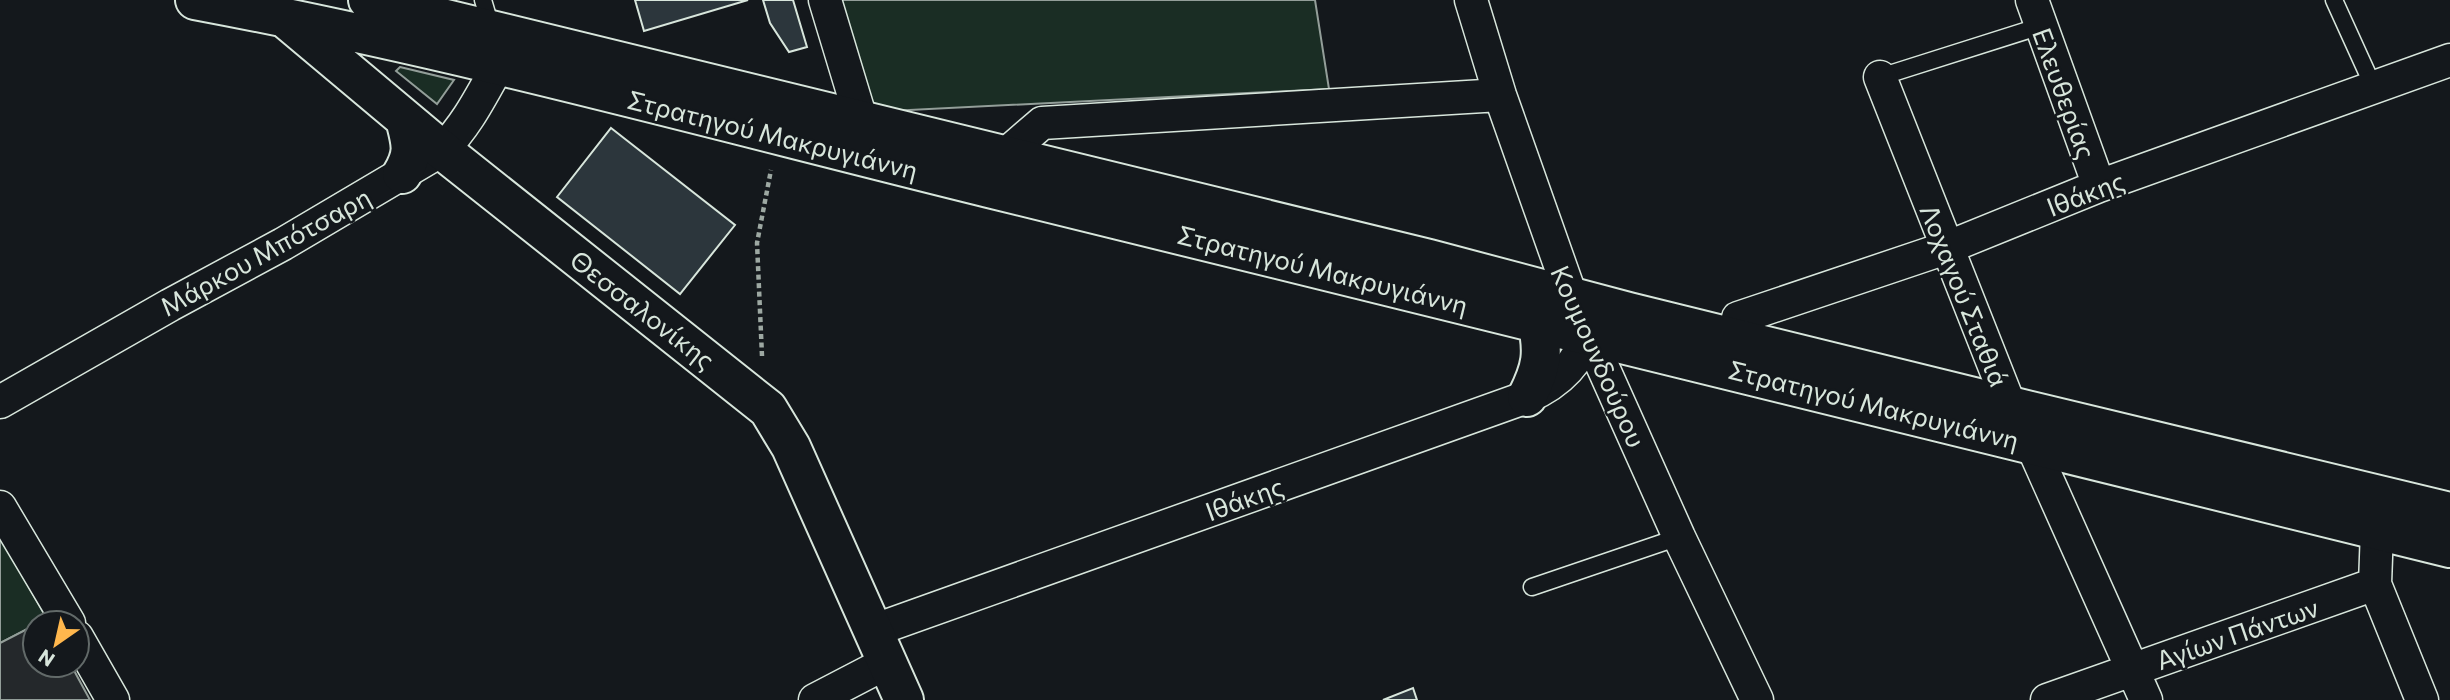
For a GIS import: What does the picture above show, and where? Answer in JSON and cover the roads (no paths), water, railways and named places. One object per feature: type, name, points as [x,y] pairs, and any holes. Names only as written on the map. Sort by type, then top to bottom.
[{"type":"street","name":"Στρατηγού Μακρυγιάννη","points":[[195,0],[491,32],[778,136],[860,138],[1005,155],[1629,312],[2450,512]]},
{"type":"street","name":"Στρατηγού Μακρυγιάννη","points":[[368,0],[491,32],[860,138],[1537,321],[2450,548]]},
{"type":"street","points":[[825,0],[860,138]]},
{"type":"street","name":"Κουμουνδούρου","points":[[1471,0],[1500,95],[1571,296],[1679,537],[1757,700]]},
{"type":"street","name":"Θεσσαλονίκης","points":[[282,8],[442,150],[768,409],[791,447],[904,700]]},
{"type":"street","name":"Ελευθερίας","points":[[2036,13],[2099,186]]},
{"type":"street","name":"Μάρκου Μπότσαρη","points":[[0,402],[442,150],[459,133],[471,114],[491,32]]},
{"type":"street","name":"Ιθάκης","points":[[1734,337],[1738,318],[1946,248],[2099,186],[2450,60]]},
{"type":"street","name":"Λοχαγού Σταθιά","points":[[1880,77],[2010,406],[2031,443],[2146,700]]},
{"type":"street","points":[[1005,155],[1042,123],[1500,95]]},
{"type":"street","points":[[402,174],[410,161],[412,145],[405,119]]},
{"type":"street","points":[[1527,397],[1539,371],[1542,352],[1537,321]]},
{"type":"street","name":"Ιθάκης","points":[[815,700],[881,646],[1551,386],[1579,355],[1587,333]]},
{"type":"street","points":[[0,507],[61,609]]},
{"type":"street","points":[[2377,530],[2375,584],[2422,700]]},
{"type":"street","name":"Αγίων Πάντων","points":[[2047,700],[2375,584]]},
{"type":"street","points":[[91,662],[113,700]]},
{"type":"lane","points":[[2334,0],[2374,88]]},
{"type":"lane","points":[[1880,77],[2036,13]]},
{"type":"lane","points":[[1532,587],[1679,537]]}]
